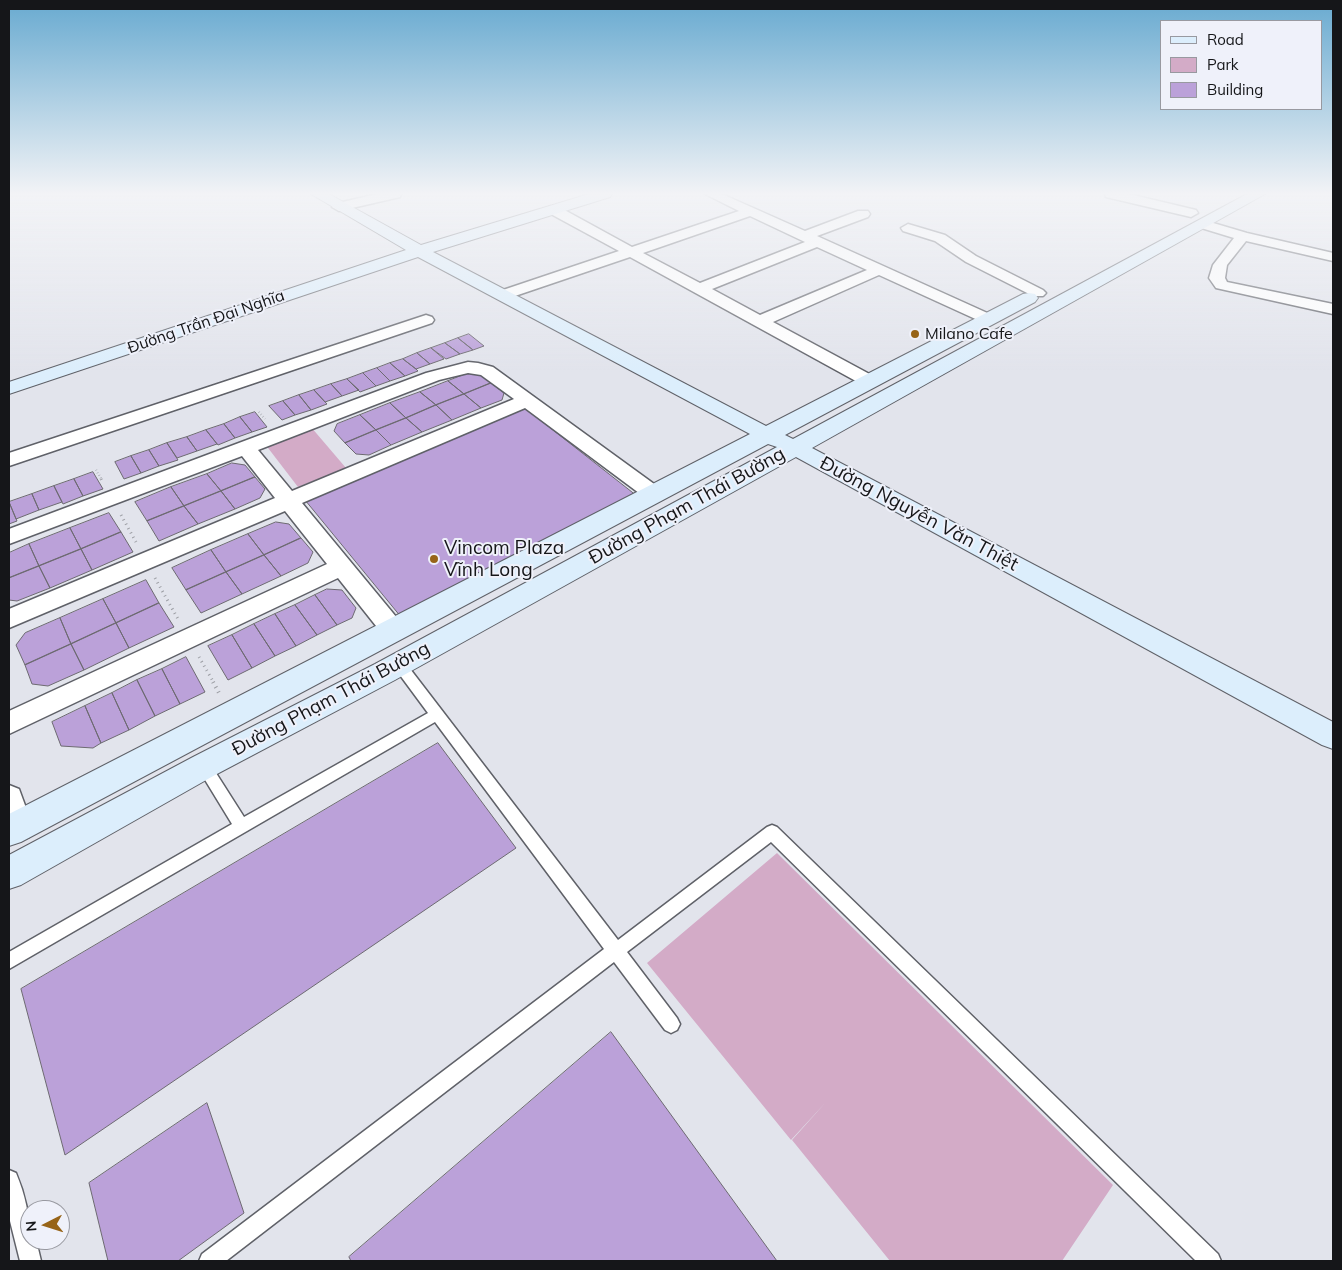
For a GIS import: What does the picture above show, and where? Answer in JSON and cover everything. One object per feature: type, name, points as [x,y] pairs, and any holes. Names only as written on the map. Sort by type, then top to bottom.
[{"type":"main road","name":"Đường Trần Đại Nghĩa","points":[[9,388],[412,253]]},
{"type":"main road","name":"Đường Nguyễn Văn Thiệt","points":[[423,253],[794,447],[1333,736]]},
{"type":"main road","name":"Đường Phạm Thái Bường","points":[[13,829],[1038,293],[1122,253]]},
{"type":"main road","name":"Đường Phạm Thái Bường","points":[[9,873],[204,766],[399,664],[1010,329],[1138,253]]},
{"type":"main road","points":[[988,319],[1010,329]]},
{"type":"main road","points":[[187,738],[204,766]]},
{"type":"street","points":[[502,295],[623,253]]},
{"type":"street","points":[[634,253],[869,381]]},
{"type":"street","points":[[699,289],[779,253]]},
{"type":"street","points":[[842,253],[988,319]]},
{"type":"street","points":[[960,253],[1038,293]]},
{"type":"street","points":[[1229,253],[1220,265],[1217,278],[1221,284],[1333,309]]},
{"type":"street","points":[[1321,253],[1333,256]]},
{"type":"street","points":[[759,322],[879,270]]},
{"type":"street","points":[[9,460],[426,320]]},
{"type":"street","points":[[9,537],[462,368],[471,367],[484,370],[528,400],[654,494]]},
{"type":"street","points":[[9,618],[528,400]]},
{"type":"street","points":[[246,448],[393,630]]},
{"type":"street","points":[[9,723],[342,567]]},
{"type":"street","points":[[9,798],[13,829]]},
{"type":"lane","points":[[399,664],[671,1024]]},
{"type":"lane","points":[[9,961],[438,714]]},
{"type":"lane","points":[[204,766],[242,827]]},
{"type":"lane","points":[[208,1261],[772,832],[1212,1261]]},
{"type":"lane","points":[[9,1180],[31,1261]]},
{"type":"path","points":[[96,470],[231,716]]},
{"type":"green space","points":[[311,427],[346,468],[298,487],[265,444]]},
{"type":"green space","points":[[777,853],[1113,1185],[1062,1261],[890,1261],[792,1140],[826,1102],[791,1140],[647,963]]},
{"type":"building","points":[[469,334],[484,346],[473,350],[458,338]]},
{"type":"building","points":[[458,338],[473,350],[460,354],[445,343]]},
{"type":"building","points":[[445,343],[460,354],[446,359],[431,348]]},
{"type":"building","points":[[431,348],[444,359],[430,364],[417,353]]},
{"type":"building","points":[[417,353],[430,364],[416,369],[403,359]]},
{"type":"building","points":[[403,359],[418,371],[405,376],[390,363]]},
{"type":"building","points":[[390,363],[405,376],[390,381],[377,368]]},
{"type":"building","points":[[377,368],[390,381],[376,386],[363,373]]},
{"type":"building","points":[[363,373],[376,386],[360,392],[347,379]]},
{"type":"building","points":[[468,373],[479,374],[491,383],[464,394],[448,381]]},
{"type":"building","points":[[347,379],[359,390],[342,396],[331,384]]},
{"type":"building","points":[[448,381],[464,394],[436,405],[420,392]]},
{"type":"building","points":[[491,383],[504,393],[502,400],[481,408],[464,394]]},
{"type":"building","points":[[331,384],[342,396],[325,402],[314,390]]},
{"type":"building","points":[[314,390],[327,404],[311,410],[299,395]]},
{"type":"building","points":[[420,392],[436,405],[406,418],[390,403]]},
{"type":"building","points":[[464,394],[481,408],[452,420],[436,405]]},
{"type":"building","points":[[299,395],[311,410],[295,415],[283,401]]},
{"type":"building","points":[[283,401],[295,415],[282,420],[269,406]]},
{"type":"building","points":[[390,403],[406,418],[376,430],[360,415]]},
{"type":"building","points":[[436,405],[452,420],[422,432],[406,418]]},
{"type":"building","name":"Vincom Plaza Vĩnh Long","points":[[525,408],[637,496],[401,617],[305,500]]},
{"type":"building","points":[[255,412],[267,427],[252,432],[240,417]]},
{"type":"building","points":[[360,415],[376,430],[345,443],[334,431],[337,424]]},
{"type":"building","points":[[240,417],[252,432],[235,438],[224,424]]},
{"type":"building","points":[[406,418],[422,432],[391,445],[376,430]]},
{"type":"building","points":[[224,424],[235,438],[218,445],[206,430]]},
{"type":"building","points":[[206,430],[217,444],[197,451],[187,437]]},
{"type":"building","points":[[376,430],[391,445],[369,455],[356,454],[345,443]]},
{"type":"building","points":[[187,437],[197,451],[177,458],[167,443]]},
{"type":"building","points":[[167,443],[178,460],[159,466],[149,450]]},
{"type":"building","points":[[149,450],[159,466],[141,473],[131,456]]},
{"type":"building","points":[[131,456],[141,473],[124,479],[115,462]]},
{"type":"building","points":[[232,463],[245,465],[255,477],[221,491],[207,474]]},
{"type":"building","points":[[93,472],[103,489],[83,496],[74,479]]},
{"type":"building","points":[[207,474],[221,491],[184,506],[171,487]]},
{"type":"building","points":[[255,477],[265,489],[260,498],[235,509],[221,491]]},
{"type":"building","points":[[74,479],[83,496],[63,504],[54,486]]},
{"type":"building","points":[[54,486],[62,502],[39,510],[32,494]]},
{"type":"building","points":[[171,487],[184,506],[147,521],[135,502]]},
{"type":"building","points":[[221,491],[235,509],[198,524],[184,506]]},
{"type":"building","points":[[32,494],[39,510],[16,519],[9,502]]},
{"type":"building","points":[[9,502],[17,521],[9,524]]},
{"type":"building","points":[[184,506],[198,524],[159,541],[147,521]]},
{"type":"building","points":[[109,513],[121,532],[81,549],[70,528]]},
{"type":"building","points":[[276,522],[289,524],[301,538],[264,555],[248,534]]},
{"type":"building","points":[[70,528],[81,549],[39,566],[29,544]]},
{"type":"building","points":[[121,532],[133,552],[92,570],[81,549]]},
{"type":"building","points":[[248,534],[264,555],[226,572],[211,550]]},
{"type":"building","points":[[301,538],[313,552],[308,563],[281,576],[264,555]]},
{"type":"building","points":[[29,544],[39,566],[9,578],[9,553]]},
{"type":"building","points":[[81,549],[92,570],[50,588],[39,566]]},
{"type":"building","points":[[211,550],[226,572],[186,590],[172,568]]},
{"type":"building","points":[[264,555],[281,576],[242,594],[226,572]]},
{"type":"building","points":[[39,566],[50,588],[17,601],[9,600],[9,578]]},
{"type":"building","points":[[226,572],[242,594],[201,613],[186,590]]},
{"type":"building","points":[[146,580],[159,603],[116,623],[103,599]]},
{"type":"building","points":[[327,589],[342,590],[356,608],[352,618],[337,625],[315,595]]},
{"type":"building","points":[[315,595],[337,625],[317,635],[295,605]]},
{"type":"building","points":[[103,599],[116,623],[71,644],[60,618]]},
{"type":"building","points":[[159,603],[174,627],[129,648],[116,623]]},
{"type":"building","points":[[295,605],[317,635],[296,646],[275,614]]},
{"type":"building","points":[[275,614],[296,646],[275,656],[254,624]]},
{"type":"building","points":[[60,618],[71,644],[25,665],[16,645],[25,633]]},
{"type":"building","points":[[116,623],[129,648],[84,670],[71,644]]},
{"type":"building","points":[[254,624],[275,656],[252,668],[232,635]]},
{"type":"building","points":[[232,635],[252,668],[228,680],[208,646]]},
{"type":"building","points":[[71,644],[84,670],[48,686],[32,684],[25,665]]},
{"type":"building","points":[[186,657],[205,692],[180,704],[162,669]]},
{"type":"building","points":[[162,669],[180,704],[155,716],[137,680]]},
{"type":"building","points":[[137,680],[155,716],[129,730],[112,693]]},
{"type":"building","points":[[112,693],[129,730],[101,743],[85,706]]},
{"type":"building","points":[[85,706],[101,743],[93,748],[61,746],[52,722]]},
{"type":"building","points":[[438,743],[516,848],[65,1155],[21,989]]},
{"type":"building","points":[[611,1032],[777,1261],[351,1261],[349,1257]]},
{"type":"building","points":[[207,1103],[244,1213],[178,1261],[108,1261],[89,1183]]},
{"type":"place","name":"Milano Cafe","points":[[915,334]]},
{"type":"place","name":"Vincom Plaza Vĩnh Long","points":[[434,559]]}]
